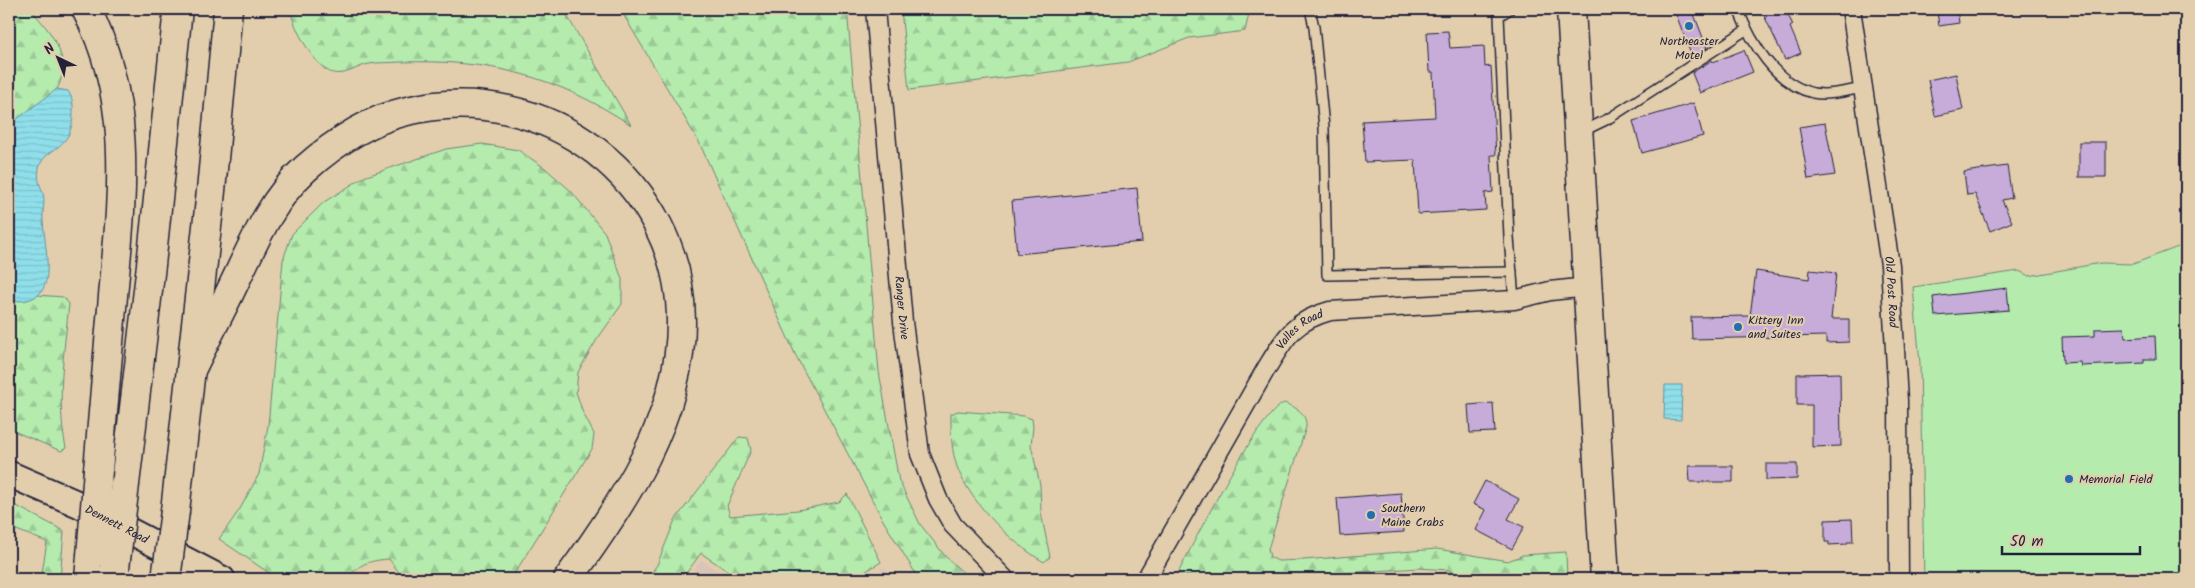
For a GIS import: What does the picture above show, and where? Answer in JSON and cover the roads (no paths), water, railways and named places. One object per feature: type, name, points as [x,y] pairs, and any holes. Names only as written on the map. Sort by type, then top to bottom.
[{"type":"main road","points":[[86,9],[106,54],[112,78],[123,164],[90,567]]},
{"type":"main road","points":[[114,574],[151,265],[178,9]]},
{"type":"main road","points":[[166,579],[193,366],[228,9]]},
{"type":"main road","points":[[1571,9],[1605,579]]},
{"type":"main road","points":[[193,366],[264,223],[281,197],[303,171],[330,148],[356,131],[381,119],[407,111],[439,105],[471,104],[507,109],[534,116],[562,128],[590,146],[614,166],[634,188],[651,212],[664,240],[673,268],[680,296],[681,324],[673,382],[648,454],[607,526],[568,579]]},
{"type":"street","name":"Ranger Drive","points":[[875,9],[903,322],[920,454],[938,499],[953,525],[1005,579]]},
{"type":"street","name":"Old Post Road","points":[[1851,9],[1890,266],[1898,400],[1898,579]]},
{"type":"street","name":"Valles Road","points":[[1146,579],[1266,369],[1282,343],[1298,324],[1315,315],[1330,311],[1514,300],[1550,291],[1588,287]]},
{"type":"street","name":"Dennett Road","points":[[9,474],[78,504],[222,579]]},
{"type":"lane","points":[[1310,9],[1314,27],[1324,127],[1327,275],[1512,272]]},
{"type":"lane","points":[[1510,9],[1499,16],[1514,300]]},
{"type":"lane","points":[[1738,9],[1746,30],[1770,64],[1788,81],[1802,89],[1822,94],[1862,88]]},
{"type":"lane","points":[[1579,133],[1608,119],[1746,30]]},
{"type":"water","points":[[57,89],[68,91],[70,94],[73,103],[73,116],[68,136],[63,143],[42,161],[38,174],[44,201],[43,222],[47,262],[46,281],[43,289],[36,296],[23,301],[9,300],[9,125]]},
{"type":"water","points":[[1665,385],[1682,385],[1681,420],[1664,419]]},
{"type":"place","name":"Northeaster Motel","points":[[1689,26]]},
{"type":"place","name":"Kittery Inn and Suites","points":[[1738,327]]},
{"type":"place","name":"Memorial Field","points":[[2069,479]]},
{"type":"place","name":"Southern Maine Crabs","points":[[1371,515]]}]
